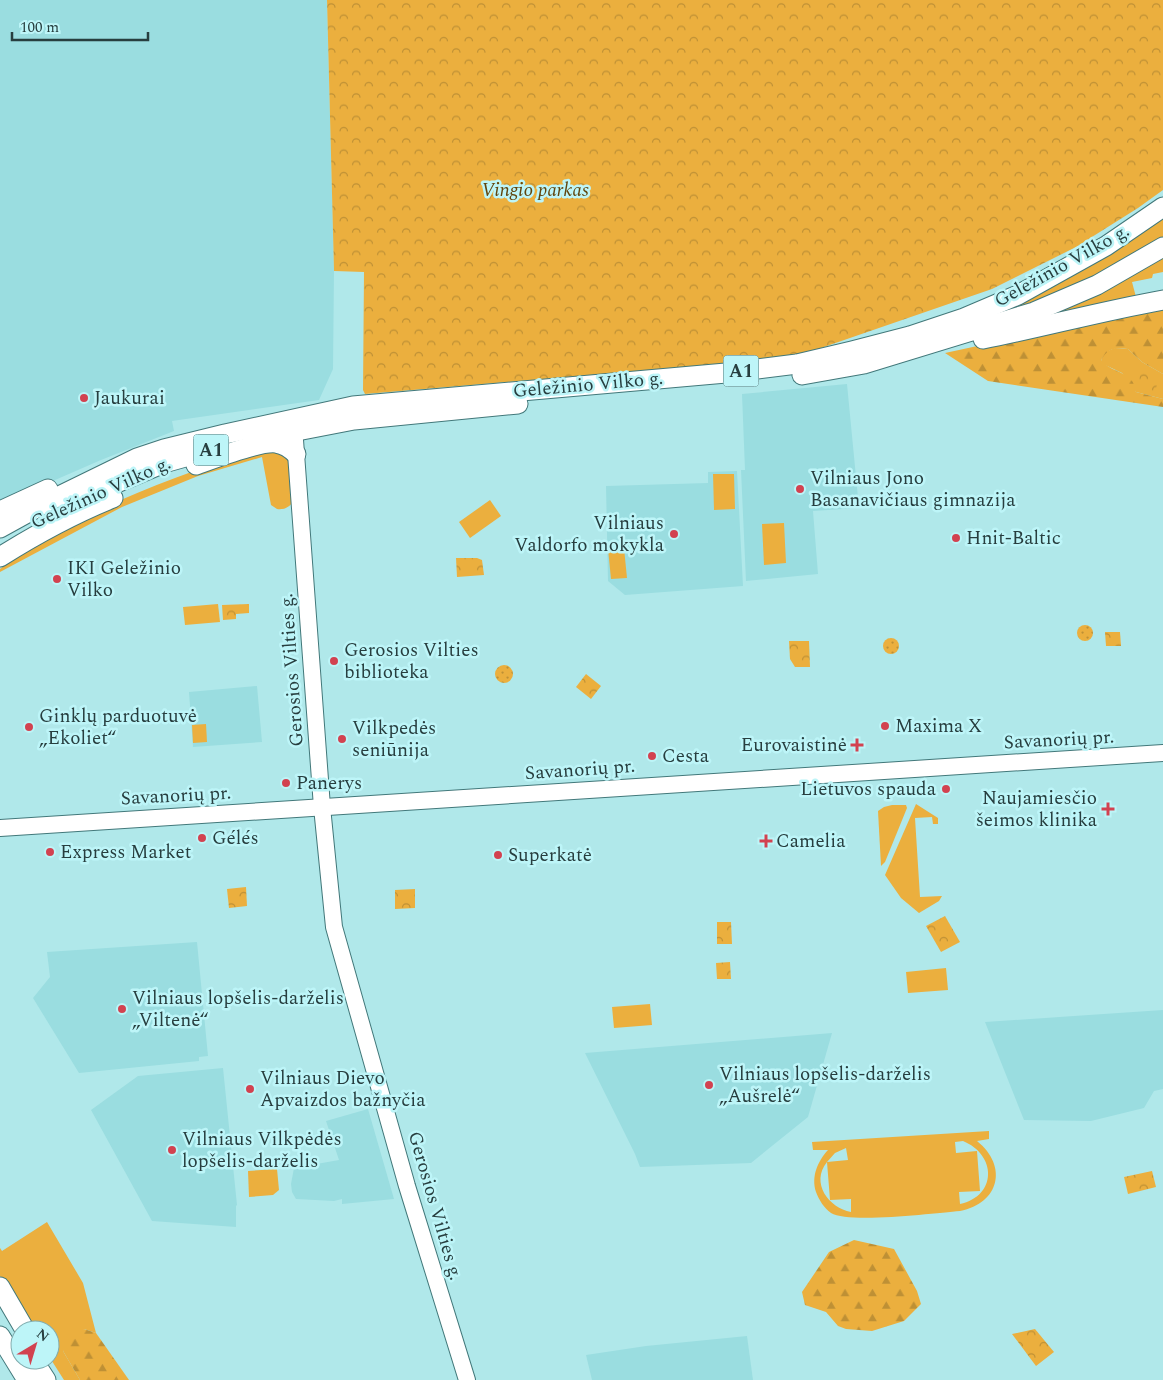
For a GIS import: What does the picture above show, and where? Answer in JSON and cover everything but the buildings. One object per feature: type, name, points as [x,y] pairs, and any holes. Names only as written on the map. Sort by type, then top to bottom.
[{"type":"highway","name":"Geležinio Vilko g.","points":[[0,528],[48,500],[129,469],[164,463],[353,406],[726,373],[797,364],[852,351],[937,327],[1018,295],[1106,246],[1163,207]]},
{"type":"highway","name":"Geležinio Vilko g.","points":[[0,540],[164,449],[294,425],[797,376],[864,364],[1034,312],[1097,284],[1163,247]]},
{"type":"highway","points":[[864,364],[1163,300]]},
{"type":"highway","points":[[209,450],[278,443],[296,454]]},
{"type":"highway","points":[[0,557],[73,514],[202,462],[255,446]]},
{"type":"highway","points":[[0,511],[66,482],[129,469]]},
{"type":"highway","points":[[73,514],[129,469]]},
{"type":"highway","points":[[0,1287],[19,1320]]},
{"type":"highway","points":[[0,1311],[10,1326]]},
{"type":"highway","points":[[0,1336],[27,1380]]},
{"type":"highway","points":[[0,1359],[14,1380]]},
{"type":"main road","name":"Gerosios Vilties g.","points":[[294,425],[322,807],[334,927],[408,1186],[467,1380]]},
{"type":"main road","name":"Savanorių pr.","points":[[0,828],[1163,753]]},
{"type":"shaded area","points":[[0,0],[327,0],[334,271],[333,369],[319,400],[172,421],[174,431],[0,504]]},
{"type":"shaded area","name":"Vilniaus Jono Basanavičiaus gimnazija","points":[[847,384],[859,508],[813,511],[818,574],[746,581],[741,470],[745,470],[742,394]]},
{"type":"shaded area","name":"Vilniaus Valdorfo mokykla","points":[[737,471],[743,586],[625,595],[608,581],[606,486],[708,483],[708,472]]},
{"type":"shaded area","points":[[257,686],[262,742],[193,747],[189,692]]},
{"type":"shaded area","name":"Vilniaus lopšelis-darželis „Viltenė“","points":[[197,942],[208,1056],[199,1057],[199,1061],[79,1073],[33,998],[50,977],[47,952]]},
{"type":"shaded area","points":[[1163,1010],[1163,1089],[1154,1091],[1144,1108],[1091,1121],[1024,1120],[985,1022]]},
{"type":"shaded area","name":"Vilniaus lopšelis-darželis „Aušrelė“","points":[[832,1033],[808,1117],[751,1163],[640,1167],[585,1053]]},
{"type":"shaded area","name":"Vilniaus Vilkpėdės lopšelis-darželis","points":[[223,1068],[237,1205],[236,1227],[152,1221],[91,1110],[138,1076]]},
{"type":"shaded area","points":[[368,1109],[394,1199],[342,1204],[342,1199],[334,1201],[296,1199],[292,1192],[291,1184],[294,1168],[339,1160],[326,1121]]},
{"type":"shaded area","points":[[747,1336],[753,1380],[592,1380],[586,1355],[646,1346]]},
{"type":"green space","name":"Vingio parkas","points":[[327,0],[1163,0],[1163,190],[1076,247],[992,289],[792,358],[365,394],[363,390],[364,272],[334,271]]},
{"type":"green space","points":[[1163,213],[1163,240],[1063,294],[922,338]]},
{"type":"green space","points":[[1163,255],[1163,272],[1153,274],[1152,278],[1132,282],[1136,297],[1025,324]]},
{"type":"green space","points":[[1163,306],[1163,374],[1142,362],[1128,349],[1112,349],[1101,360],[1129,378],[1136,392],[1163,399],[1163,407],[988,381],[945,353]]},
{"type":"green space","points":[[1115,348],[1128,349],[1142,362],[1163,374],[1163,399],[1136,392],[1122,373],[1103,364],[1101,360],[1105,352]]},
{"type":"green space","points":[[1141,370],[1159,374],[1155,394],[1137,390]]},
{"type":"green space","points":[[269,446],[289,455],[294,501],[287,508],[277,509],[271,505],[262,457],[198,476],[122,507],[0,572],[0,569],[63,529],[129,496],[199,469]]},
{"type":"green space","points":[[713,474],[734,474],[735,509],[714,510]]},
{"type":"green space","points":[[490,500],[501,516],[470,538],[459,522]]},
{"type":"green space","points":[[784,523],[786,563],[764,565],[762,524]]},
{"type":"green space","points":[[624,548],[627,578],[611,579],[608,549]]},
{"type":"green space","points":[[456,558],[477,558],[482,560],[484,575],[457,577]]},
{"type":"green space","points":[[218,604],[220,622],[185,625],[183,607]]},
{"type":"green space","points":[[249,604],[249,613],[236,614],[236,619],[223,620],[222,605]]},
{"type":"green space","points":[[1082,625],[1088,625],[1093,630],[1091,639],[1082,641],[1077,636],[1077,630]]},
{"type":"green space","points":[[1105,632],[1120,632],[1121,646],[1106,646]]},
{"type":"green space","points":[[888,638],[894,638],[899,643],[897,652],[888,654],[883,649],[883,643]]},
{"type":"green space","points":[[789,641],[809,641],[810,667],[795,667],[790,659]]},
{"type":"green space","points":[[500,665],[508,665],[513,670],[511,681],[500,683],[495,678],[495,670]]},
{"type":"green space","points":[[586,674],[601,686],[591,699],[576,687]]},
{"type":"green space","points":[[206,724],[207,742],[193,743],[192,725]]},
{"type":"green space","points":[[916,804],[938,818],[938,824],[933,824],[932,817],[915,818],[920,897],[942,896],[939,901],[919,913],[901,898],[885,875]]},
{"type":"green space","points":[[892,805],[906,805],[907,808],[885,862],[881,866],[878,811]]},
{"type":"green space","points":[[246,887],[247,906],[229,908],[227,889]]},
{"type":"green space","points":[[415,889],[415,908],[395,909],[395,890]]},
{"type":"green space","points":[[945,916],[960,942],[941,952],[926,926]]},
{"type":"green space","points":[[717,922],[731,922],[732,944],[717,944]]},
{"type":"green space","points":[[730,962],[731,979],[717,979],[716,963]]},
{"type":"green space","points":[[946,968],[948,990],[908,993],[906,972]]},
{"type":"green space","points":[[650,1004],[652,1025],[614,1028],[612,1007]]},
{"type":"green space","points":[[989,1131],[989,1139],[977,1141],[987,1151],[993,1161],[996,1172],[995,1182],[991,1192],[984,1200],[973,1207],[960,1211],[873,1218],[841,1216],[831,1213],[826,1209],[816,1192],[814,1180],[816,1169],[828,1150],[813,1150],[812,1142]],"holes":[[[963,1141],[974,1147],[982,1156],[987,1165],[988,1175],[981,1193],[972,1200],[960,1204],[959,1192],[980,1191],[977,1151],[956,1153],[955,1142]],[[846,1148],[848,1160],[827,1162],[835,1153]],[[827,1162],[830,1200],[851,1199],[851,1212],[843,1210],[829,1200],[824,1193],[820,1178]]]},
{"type":"green space","points":[[277,1169],[279,1190],[273,1195],[249,1197],[248,1171]]},
{"type":"green space","points":[[1152,1171],[1156,1187],[1128,1194],[1124,1177]]},
{"type":"green space","points":[[47,1222],[83,1283],[96,1333],[84,1329],[63,1351],[80,1380],[64,1380],[58,1370],[60,1370],[60,1320],[27,1320],[0,1276],[0,1248],[2,1251]]},
{"type":"green space","points":[[854,1240],[894,1249],[917,1291],[921,1304],[904,1321],[872,1331],[846,1329],[838,1326],[826,1312],[805,1305],[802,1292],[829,1252]]},
{"type":"green space","points":[[84,1329],[96,1333],[129,1380],[80,1380],[63,1351],[70,1336],[76,1331]]},
{"type":"green space","points":[[1035,1329],[1054,1352],[1036,1366],[1012,1334]]},
{"type":"place","name":"Jaukurai","points":[[84,398]]},
{"type":"place","name":"Vilniaus Jono Basanavičiaus gimnazija","points":[[800,489]]},
{"type":"place","name":"Vilniaus Valdorfo mokykla","points":[[674,534]]},
{"type":"place","name":"Hnit-Baltic","points":[[956,538]]},
{"type":"place","name":"IKI Geležinio Vilko","points":[[57,579]]},
{"type":"place","name":"Gerosios Vilties biblioteka","points":[[334,661]]},
{"type":"place","name":"Maxima X","points":[[885,726]]},
{"type":"place","name":"Ginklų parduotuvė „Ekoliet“","points":[[29,727]]},
{"type":"place","name":"Vilkpedės seniūnija","points":[[342,739]]},
{"type":"place","name":"Eurovaistinė","points":[[857,745]]},
{"type":"place","name":"Cesta","points":[[652,756]]},
{"type":"place","name":"Panerys","points":[[286,783]]},
{"type":"place","name":"Lietuvos spauda","points":[[946,789]]},
{"type":"place","name":"Naujamiesčio šeimos klinika","points":[[1108,809]]},
{"type":"place","name":"Gélés","points":[[202,838]]},
{"type":"place","name":"Camelia","points":[[766,841]]},
{"type":"place","name":"Express Market","points":[[50,852]]},
{"type":"place","name":"Superkatė","points":[[498,855]]},
{"type":"place","name":"Vilniaus lopšelis-darželis „Viltenė“","points":[[122,1009]]},
{"type":"place","name":"Vilniaus lopšelis-darželis „Aušrelė“","points":[[709,1085]]},
{"type":"place","name":"Vilniaus Dievo Apvaizdos bažnyčia","points":[[250,1089]]},
{"type":"place","name":"Vilniaus Vilkpėdės lopšelis-darželis","points":[[172,1150]]}]
